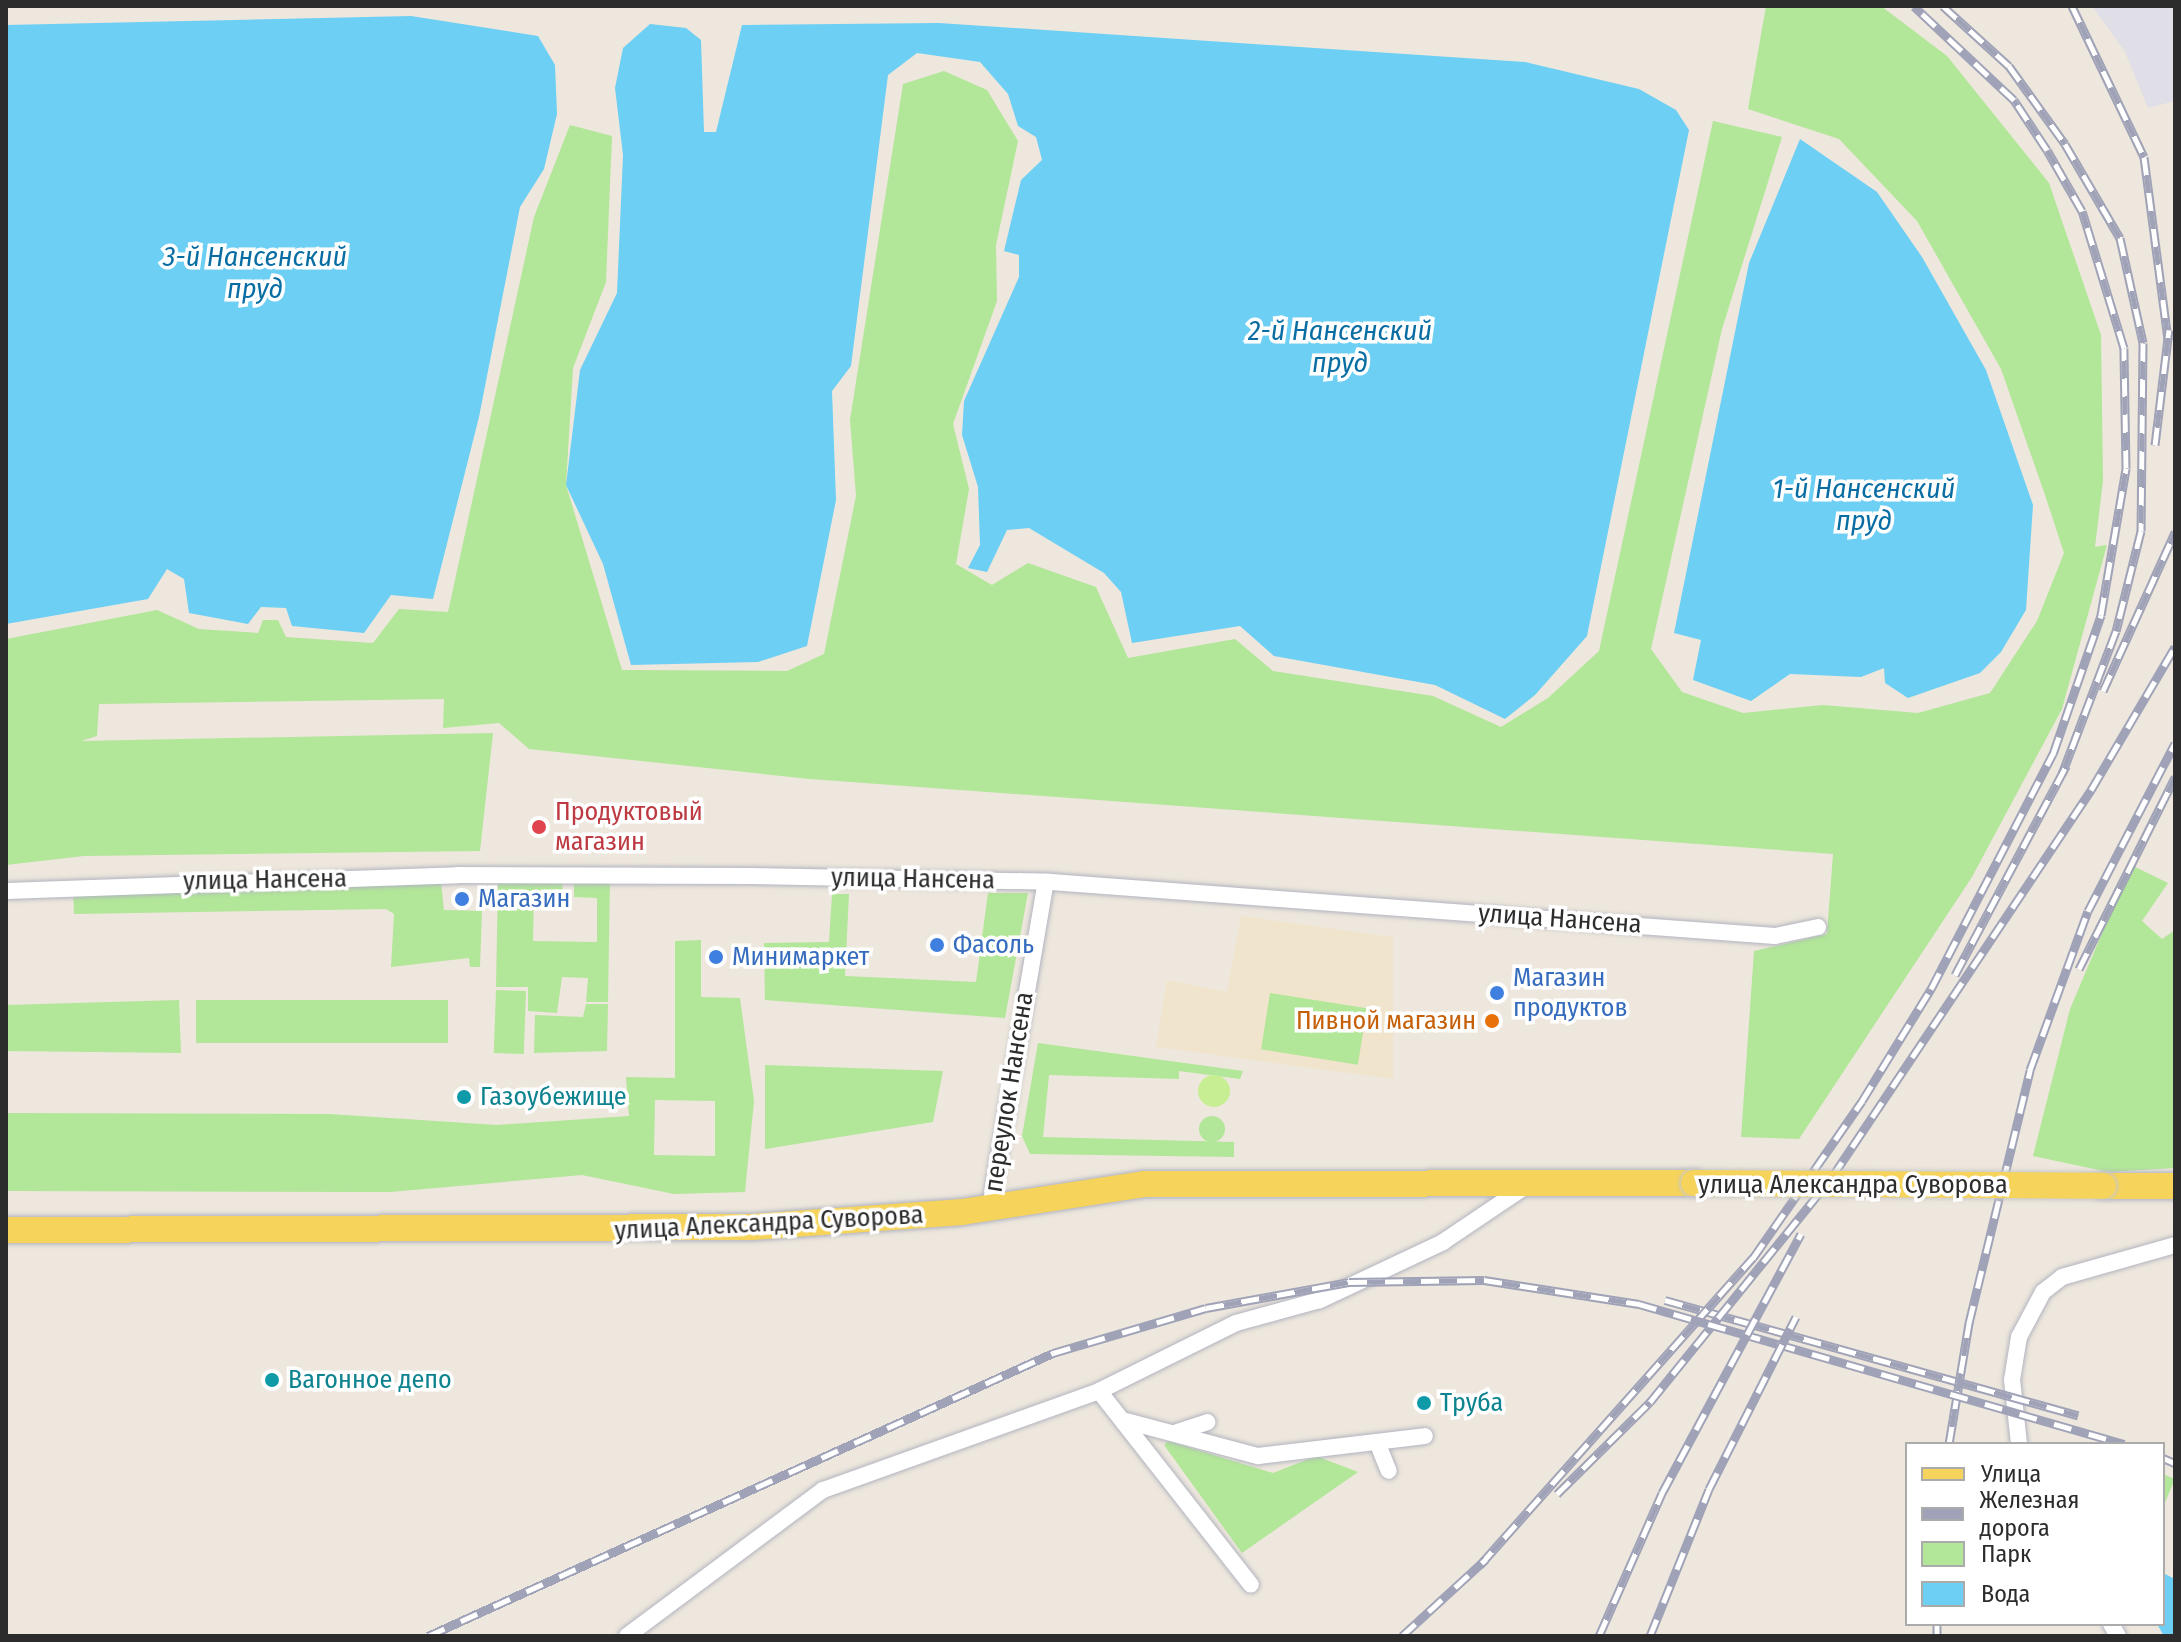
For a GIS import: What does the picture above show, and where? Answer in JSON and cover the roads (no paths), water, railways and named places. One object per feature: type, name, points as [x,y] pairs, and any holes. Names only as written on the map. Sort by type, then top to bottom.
[{"type":"main road","name":"улица Александра Суворова","points":[[6,1230],[752,1227],[990,1208],[1144,1184],[2175,1186]]},
{"type":"street","name":"улица Нансена","points":[[6,891],[494,875],[1046,882],[1775,936],[1818,927]]},
{"type":"street","name":"переулок Нансена","points":[[990,1208],[1046,882]]},
{"type":"street","points":[[627,1636],[823,1490],[1099,1391],[1236,1323],[1320,1300],[1443,1242],[1531,1183]]},
{"type":"street","points":[[2019,1442],[2012,1380],[2019,1337],[2043,1292],[2062,1277],[2175,1245]]},
{"type":"street","points":[[1099,1391],[1126,1421],[1251,1585]]},
{"type":"street","points":[[1126,1421],[1177,1432],[1258,1456],[1425,1436]]},
{"type":"street","points":[[1177,1432],[1207,1422]]},
{"type":"street","points":[[1377,1442],[1389,1471]]},
{"type":"water","name":"3-й Нансенский пруд","points":[[411,16],[538,36],[555,65],[557,114],[544,169],[520,207],[479,417],[433,599],[391,595],[364,633],[292,626],[286,608],[261,607],[248,624],[189,613],[184,579],[167,569],[148,599],[6,624],[6,25]]},
{"type":"water","name":"2-й Нансенский пруд","points":[[939,23],[1525,62],[1639,89],[1676,110],[1689,130],[1587,636],[1535,695],[1505,719],[1435,685],[1274,656],[1240,626],[1132,643],[1121,592],[1104,573],[1029,528],[1007,530],[987,572],[968,568],[980,545],[978,487],[962,435],[964,401],[1019,277],[1019,255],[1004,251],[1021,180],[1042,160],[1036,137],[1018,126],[1008,94],[980,62],[917,53],[888,75],[851,366],[832,391],[836,500],[807,646],[758,662],[631,665],[603,564],[566,485],[580,370],[617,293],[623,155],[615,88],[623,48],[650,24],[686,28],[701,40],[704,132],[716,132],[742,25]]},
{"type":"water","name":"1-й Нансенский пруд","points":[[1800,139],[1877,192],[1922,257],[1986,370],[2033,505],[2026,610],[2001,652],[1980,673],[1908,698],[1885,683],[1884,668],[1861,677],[1790,674],[1751,701],[1693,680],[1701,640],[1674,633],[1749,263]]},
{"type":"water","points":[[2165,1574],[2175,1579],[2175,1636],[2164,1636],[2158,1626],[2165,1626]]},
{"type":"railway","points":[[1480,1565],[1753,1258],[1862,1101],[1931,989],[2053,754],[2101,615],[2126,468],[2124,348],[2082,211],[2014,100],[1914,6]]},
{"type":"railway","points":[[1943,6],[2009,66],[2065,144],[2120,238],[2143,343],[2141,531],[2116,631],[2062,774]]},
{"type":"railway","points":[[2072,6],[2144,157],[2168,340]]},
{"type":"railway","points":[[2155,445],[2169,330]]},
{"type":"railway","points":[[2103,691],[2175,532]]},
{"type":"railway","points":[[1557,1494],[1650,1402],[1832,1177],[2091,790],[2175,647]]},
{"type":"railway","points":[[1949,1442],[1969,1323],[2030,1070],[2088,911],[2175,743]]},
{"type":"railway","points":[[1955,975],[2066,766]]},
{"type":"railway","points":[[2079,969],[2175,777]]},
{"type":"railway","points":[[1599,1636],[1662,1493],[1801,1234]]},
{"type":"railway","points":[[428,1636],[1053,1353],[1206,1308],[1349,1282],[1484,1280],[1639,1304],[2117,1442]]},
{"type":"railway","points":[[1665,1300],[2078,1415]]},
{"type":"railway","points":[[1650,1636],[1709,1489],[1796,1317]]},
{"type":"railway","points":[[2165,1459],[2175,1463]]},
{"type":"railway","points":[[1402,1636],[1486,1559]]},
{"type":"railway","points":[[1937,1626],[1937,1636]]},
{"type":"place","name":"Продуктовый магазин","points":[[539,827]]},
{"type":"place","name":"Магазин","points":[[462,899]]},
{"type":"place","name":"Фасоль","points":[[937,945]]},
{"type":"place","name":"Минимаркет","points":[[716,957]]},
{"type":"place","name":"Магазин продуктов","points":[[1497,993]]},
{"type":"place","name":"Пивной магазин","points":[[1492,1021]]},
{"type":"place","name":"Газоубежище","points":[[464,1097]]},
{"type":"place","name":"Вагонное депо","points":[[272,1380]]},
{"type":"place","name":"Труба","points":[[1424,1403]]}]
